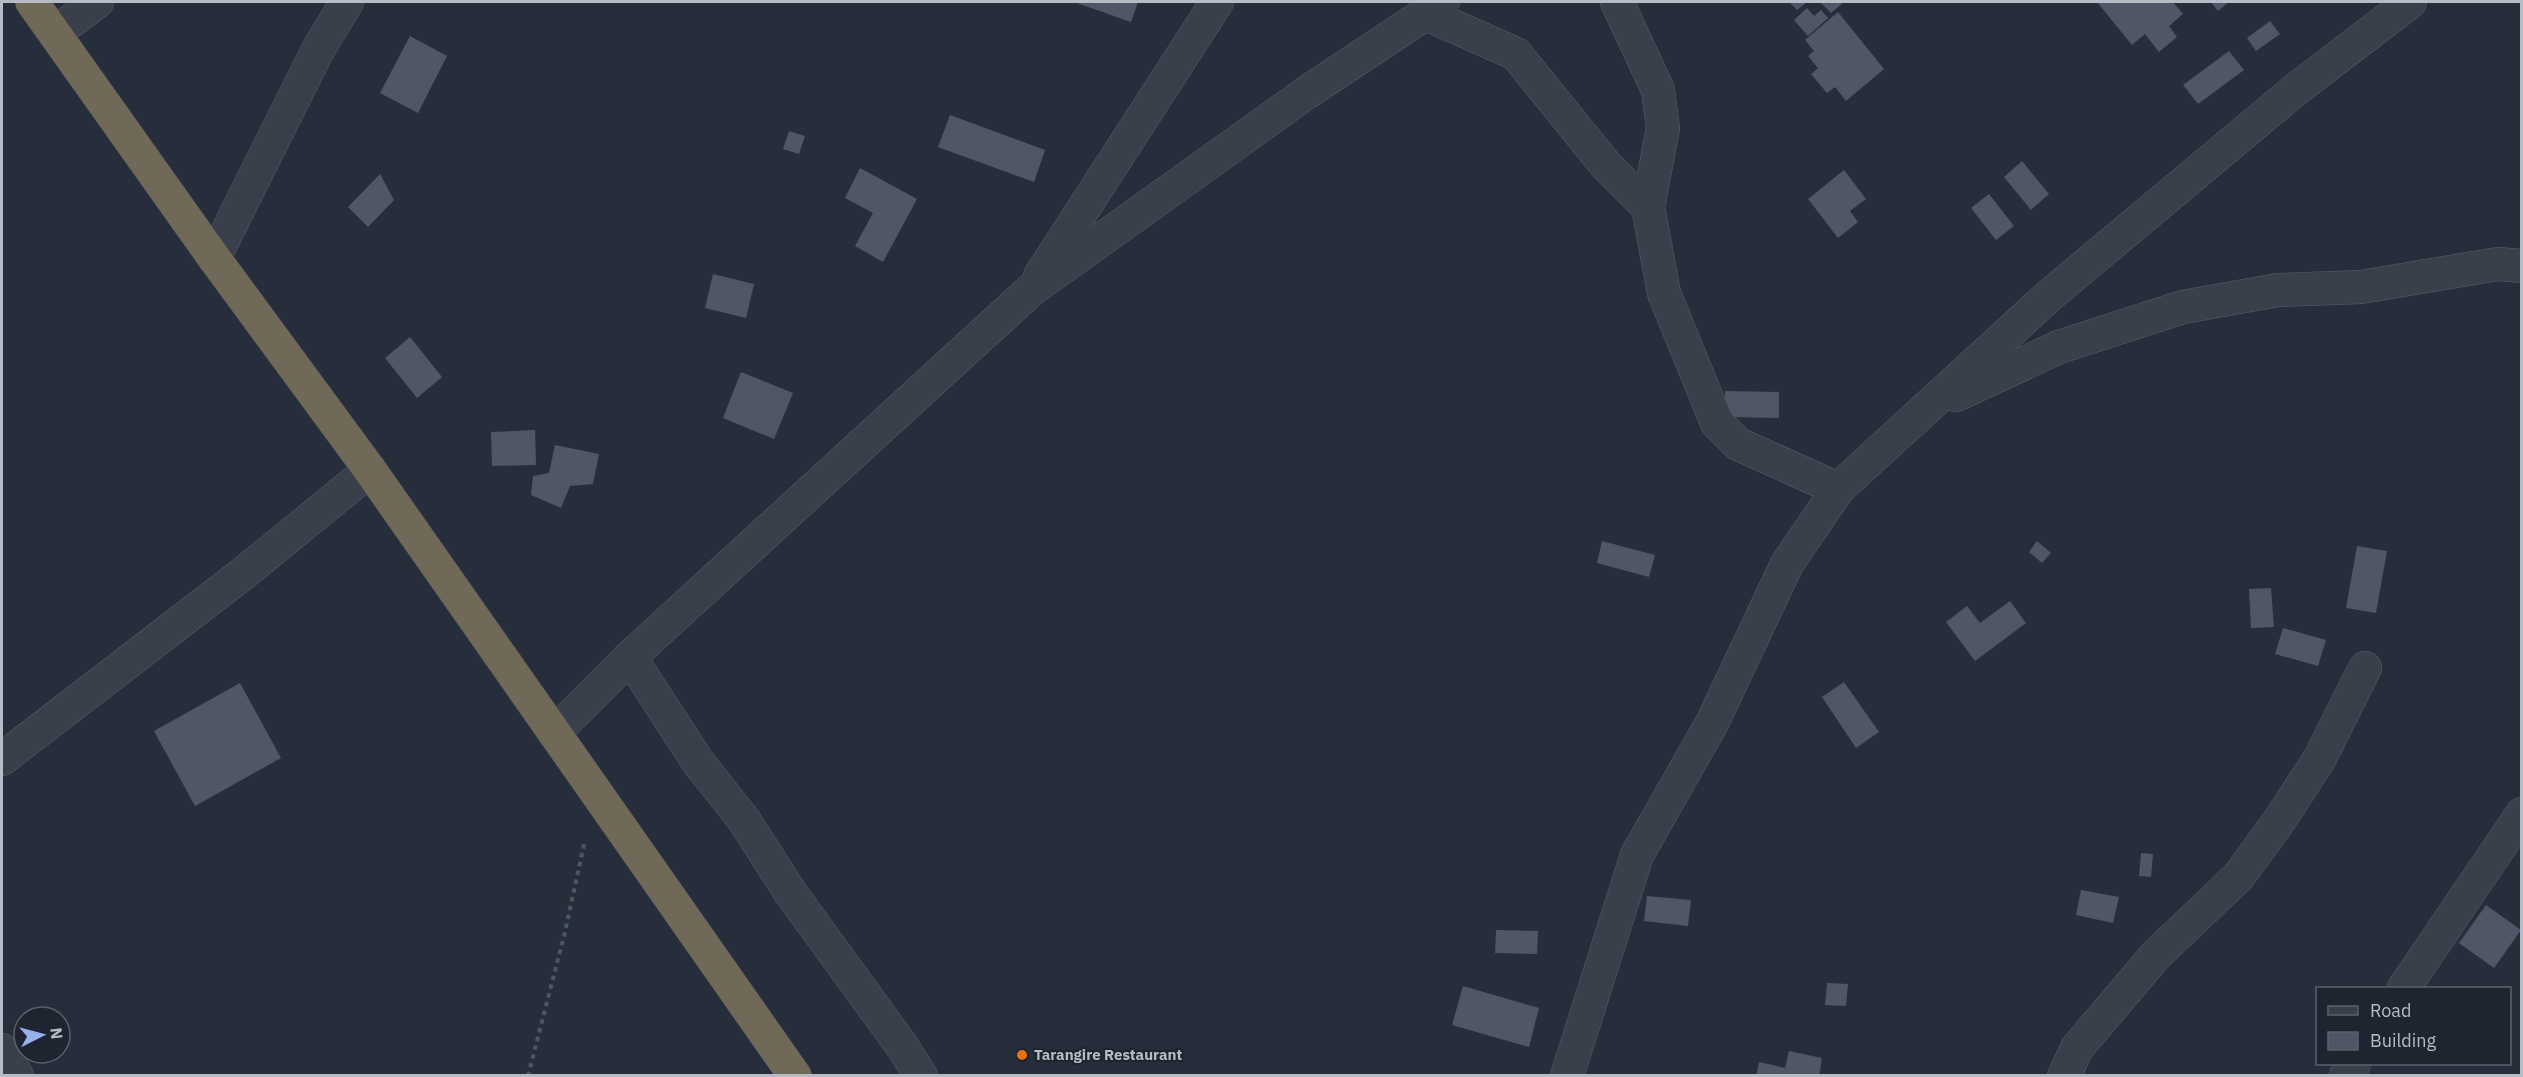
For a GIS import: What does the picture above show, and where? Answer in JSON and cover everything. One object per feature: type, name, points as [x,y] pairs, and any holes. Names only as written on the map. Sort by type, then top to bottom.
[{"type":"highway","points":[[32,2],[214,258],[370,470],[795,1076]]},
{"type":"street","points":[[55,33],[98,2]]},
{"type":"street","points":[[214,258],[320,46],[347,2]]},
{"type":"street","points":[[1031,290],[1217,2]]},
{"type":"street","points":[[1617,2],[1620,13],[1650,70],[1659,98],[1663,128],[1648,207],[1664,292],[1717,423],[1738,444],[1838,489]]},
{"type":"street","points":[[1567,1076],[1637,855],[1712,723],[1786,564],[1838,489],[2058,288],[2295,90],[2410,2]]},
{"type":"street","points":[[554,733],[630,657],[1031,290],[1306,93],[1434,8],[1516,54],[1605,164],[1648,207]]},
{"type":"street","points":[[1926,409],[2059,347],[2183,307],[2278,290],[2361,287],[2498,264],[2522,266]]},
{"type":"street","points":[[2,759],[245,572],[370,470]]},
{"type":"street","points":[[630,657],[698,762],[744,820],[790,892],[902,1046],[921,1076]]},
{"type":"street","points":[[2064,1076],[2077,1048],[2156,955],[2238,877],[2279,821],[2320,758],[2365,668]]},
{"type":"street","points":[[2405,987],[2522,814]]},
{"type":"street","points":[[2,1050],[17,1076]]},
{"type":"path","points":[[528,1076],[565,932],[596,792]]},
{"type":"building","points":[[1074,2],[1138,2],[1131,22]]},
{"type":"building","points":[[1789,2],[1807,2],[1797,10]]},
{"type":"building","points":[[1820,2],[1844,2],[1831,13]]},
{"type":"building","points":[[2097,2],[2173,2],[2183,14],[2169,26],[2177,37],[2159,52],[2145,34],[2132,45]]},
{"type":"building","points":[[2211,2],[2229,2],[2218,11]]},
{"type":"building","points":[[1807,8],[1814,16],[1821,10],[1828,18],[1808,36],[1794,20]]},
{"type":"building","points":[[1838,12],[1884,69],[1846,101],[1835,87],[1827,93],[1811,74],[1818,68],[1808,56],[1814,51],[1805,40]]},
{"type":"building","points":[[2270,21],[2280,34],[2256,51],[2247,38]]},
{"type":"building","points":[[410,36],[447,56],[418,113],[380,93]]},
{"type":"building","points":[[2229,51],[2244,70],[2198,104],[2183,85]]},
{"type":"building","points":[[950,115],[1045,150],[1034,182],[938,147]]},
{"type":"building","points":[[789,131],[805,136],[799,154],[783,149]]},
{"type":"building","points":[[2022,161],[2049,194],[2031,210],[2004,177]]},
{"type":"building","points":[[860,168],[917,199],[883,262],[855,246],[873,213],[845,198]]},
{"type":"building","points":[[1844,170],[1866,199],[1850,211],[1858,222],[1838,238],[1808,199]]},
{"type":"building","points":[[380,174],[394,200],[368,227],[348,207]]},
{"type":"building","points":[[1989,194],[2014,226],[1996,240],[1971,208]]},
{"type":"building","points":[[713,274],[754,284],[746,318],[705,308]]},
{"type":"building","points":[[410,337],[442,377],[417,398],[385,358]]},
{"type":"building","points":[[741,372],[793,393],[774,439],[723,418]]},
{"type":"building","points":[[1725,391],[1779,392],[1779,418],[1725,417]]},
{"type":"building","points":[[535,430],[536,465],[492,466],[491,432]]},
{"type":"building","points":[[555,445],[599,454],[593,484],[570,486],[561,508],[531,495],[533,476],[549,473]]},
{"type":"building","points":[[1602,541],[1655,555],[1649,577],[1597,563]]},
{"type":"building","points":[[2037,541],[2051,553],[2042,563],[2029,552]]},
{"type":"building","points":[[2357,546],[2387,551],[2376,613],[2346,608]]},
{"type":"building","points":[[2271,588],[2274,627],[2251,628],[2249,589]]},
{"type":"building","points":[[2010,601],[2026,623],[1975,661],[1946,622],[1967,606],[1980,623]]},
{"type":"building","points":[[2283,628],[2326,640],[2318,666],[2275,654]]},
{"type":"building","points":[[1844,682],[1879,732],[1856,748],[1822,697]]},
{"type":"building","points":[[240,683],[281,758],[195,806],[154,731]]},
{"type":"building","points":[[2141,853],[2153,854],[2151,877],[2139,876]]},
{"type":"building","points":[[2081,890],[2119,897],[2113,923],[2076,915]]},
{"type":"building","points":[[1647,896],[1691,900],[1688,926],[1644,921]]},
{"type":"building","points":[[2486,905],[2521,930],[2494,968],[2459,943]]},
{"type":"building","points":[[1496,930],[1538,931],[1537,954],[1495,953]]},
{"type":"building","points":[[1827,983],[1848,984],[1846,1006],[1825,1005]]},
{"type":"building","points":[[1463,986],[1539,1008],[1529,1047],[1452,1025]]},
{"type":"building","points":[[1789,1051],[1822,1058],[1819,1076],[1756,1076],[1759,1062],[1785,1068]]},
{"type":"place","name":"Tarangire Restaurant","points":[[1022,1055]]}]
